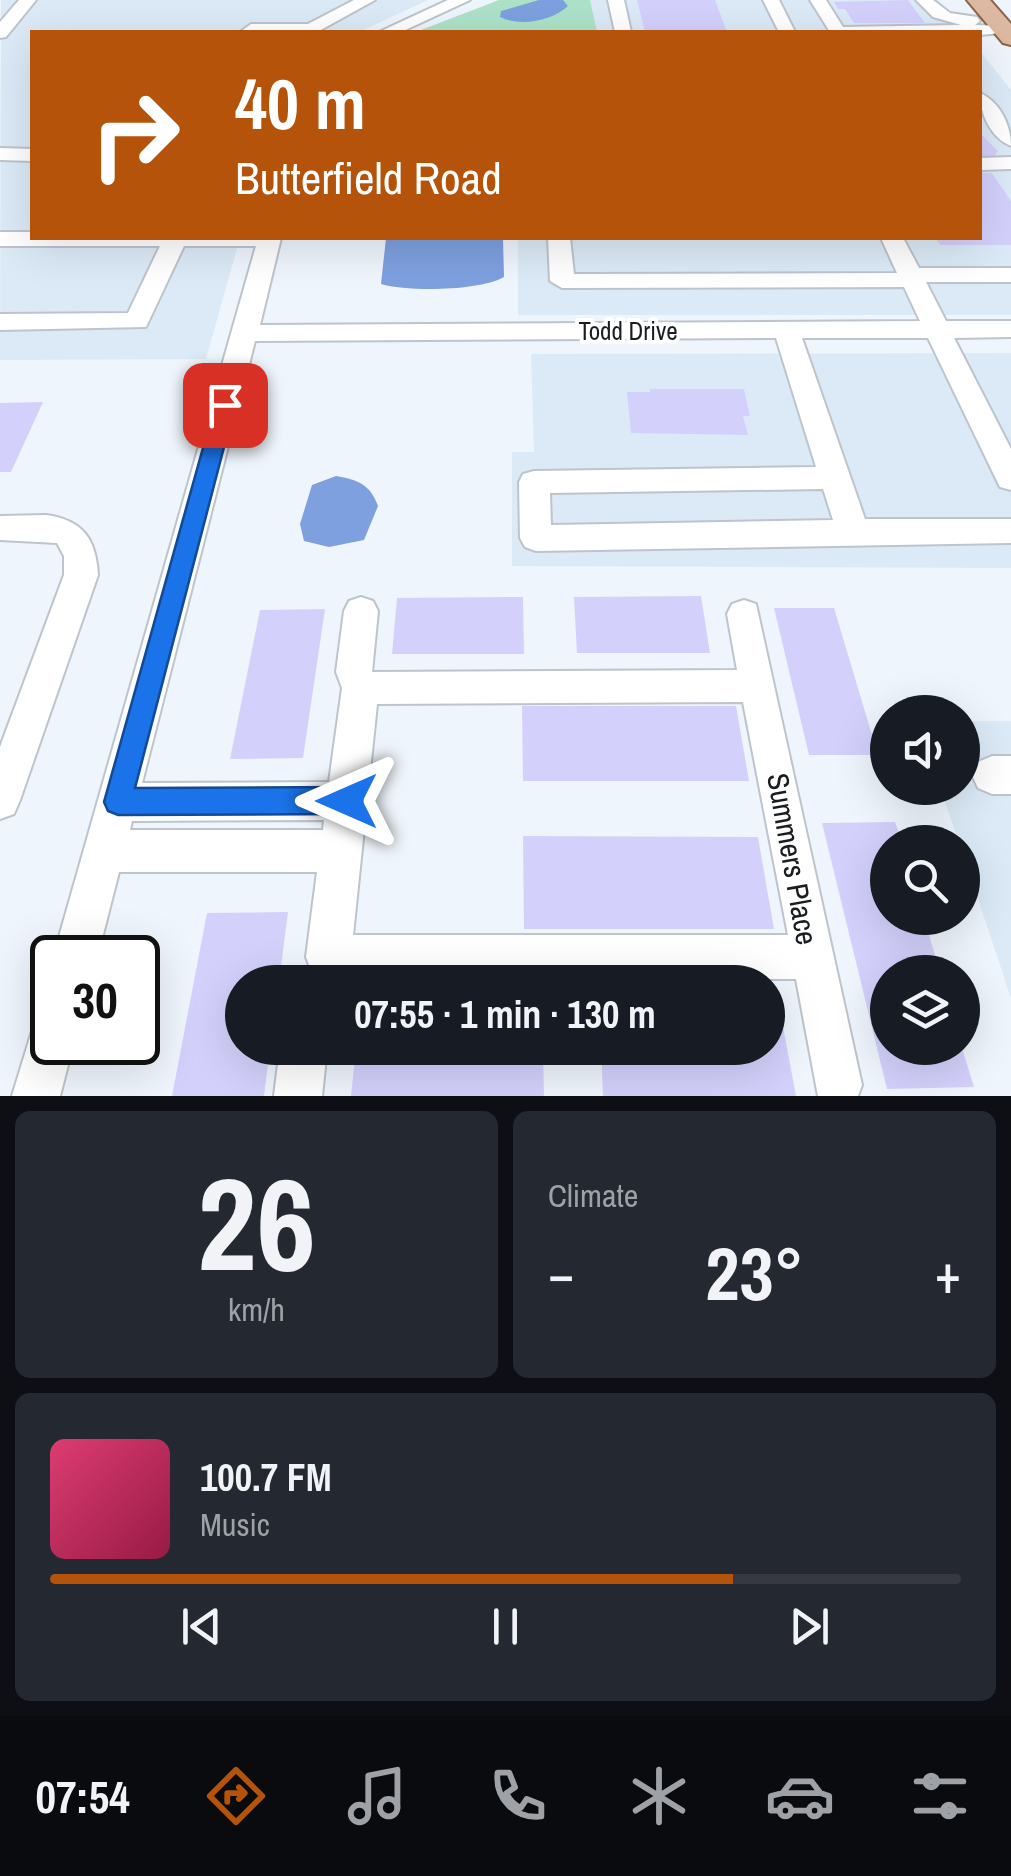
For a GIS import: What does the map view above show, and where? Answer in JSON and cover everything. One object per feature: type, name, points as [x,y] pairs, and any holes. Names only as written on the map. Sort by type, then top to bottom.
[{"type":"main road","points":[[978,0],[1004,29]]},
{"type":"street","points":[[0,33],[28,0]]},
{"type":"street","points":[[250,30],[311,29],[367,0]]},
{"type":"street","points":[[393,30],[462,0]]},
{"type":"street","points":[[616,0],[622,30]]},
{"type":"street","points":[[771,0],[787,30]]},
{"type":"street","points":[[818,0],[838,30]]},
{"type":"street","points":[[924,0],[936,14],[949,20],[1004,29]]},
{"type":"street","points":[[949,30],[1004,29]]},
{"type":"street","points":[[982,102],[1011,140]]},
{"type":"street","points":[[0,154],[30,155]]},
{"type":"street","points":[[982,164],[1011,163]]},
{"type":"street","points":[[0,239],[29,233]]},
{"type":"street","points":[[0,322],[137,321],[175,240]]},
{"type":"street","points":[[80,935],[269,240]]},
{"type":"street","points":[[558,240],[562,280],[1011,276]]},
{"type":"street","points":[[893,240],[1011,479]]},
{"type":"street","points":[[786,330],[853,532]]},
{"type":"street","name":"Todd Drive","points":[[245,333],[1011,330]]},
{"type":"street","points":[[834,478],[534,482],[536,538],[1011,531]]},
{"type":"street","points":[[0,528],[66,531],[79,542],[82,554],[81,575],[0,800]]},
{"type":"street","name":"Summers Place","points":[[322,965],[341,851],[360,688],[354,672],[361,611]]},
{"type":"street","name":"Summers Place","points":[[424,965],[814,957],[744,614]]},
{"type":"street","points":[[360,688],[758,686]]},
{"type":"street","points":[[118,802],[347,801]]},
{"type":"street","points":[[104,851],[341,851]]},
{"type":"street","points":[[814,957],[838,1084]]},
{"type":"street","points":[[36,1096],[45,1065]]},
{"type":"street","points":[[298,1096],[302,1065]]},
{"type":"shaded area","points":[[1,0],[428,0],[363,30],[30,30],[30,240],[239,240],[206,359],[0,360]]},
{"type":"shaded area","points":[[499,0],[938,0],[963,30],[421,30]]},
{"type":"shaded area","points":[[982,54],[1011,90],[1011,315],[518,315],[518,240],[982,240]]},
{"type":"shaded area","points":[[1011,353],[1011,568],[512,566],[512,452],[534,452],[531,354]]},
{"type":"shaded area","points":[[980,721],[1011,721],[1011,998],[980,905],[980,825],[953,825],[946,805],[980,805]]},
{"type":"green space","points":[[499,0],[590,0],[597,30],[421,30]]},
{"type":"water","points":[[539,0],[563,0],[568,6],[536,21],[517,22],[500,17],[501,11]]},
{"type":"water","points":[[386,240],[503,240],[504,277],[493,282],[444,289],[381,284]]},
{"type":"water","points":[[336,476],[362,484],[375,499],[378,506],[364,540],[329,547],[304,541],[300,524],[312,485]]},
{"type":"building","points":[[637,0],[715,0],[726,30],[644,30]]},
{"type":"building","points":[[908,0],[925,23],[854,23],[845,9],[838,9],[834,2]]},
{"type":"building","points":[[982,135],[998,151],[994,157],[982,158]]},
{"type":"building","points":[[982,173],[992,173],[1011,201],[1011,245],[940,245],[937,240],[982,240]]},
{"type":"building","points":[[744,389],[750,416],[743,416],[748,435],[631,433],[627,392]]},
{"type":"building","points":[[43,402],[11,472],[0,472],[0,403]]},
{"type":"building","points":[[701,596],[710,653],[577,653],[574,597]]},
{"type":"building","points":[[523,597],[524,654],[392,654],[397,598]]},
{"type":"building","points":[[774,608],[834,608],[870,728],[870,755],[809,755]]},
{"type":"building","points":[[325,609],[303,758],[230,759],[260,610]]},
{"type":"building","points":[[522,706],[736,706],[749,781],[523,781]]},
{"type":"building","points":[[895,822],[896,825],[870,825],[870,935],[929,935],[935,955],[870,955],[870,1019],[822,823]]},
{"type":"building","points":[[523,836],[758,837],[774,929],[524,929]]},
{"type":"building","points":[[288,912],[281,965],[225,965],[225,1065],[268,1065],[264,1096],[172,1096],[207,913]]},
{"type":"building","points":[[785,1037],[796,1096],[603,1096],[602,1065],[785,1065]]},
{"type":"building","points":[[354,1065],[543,1065],[544,1096],[351,1096]]},
{"type":"building","points":[[881,1065],[967,1065],[974,1087],[887,1089]]},
{"type":"route","points":[[225,405],[118,802],[347,801]]}]
